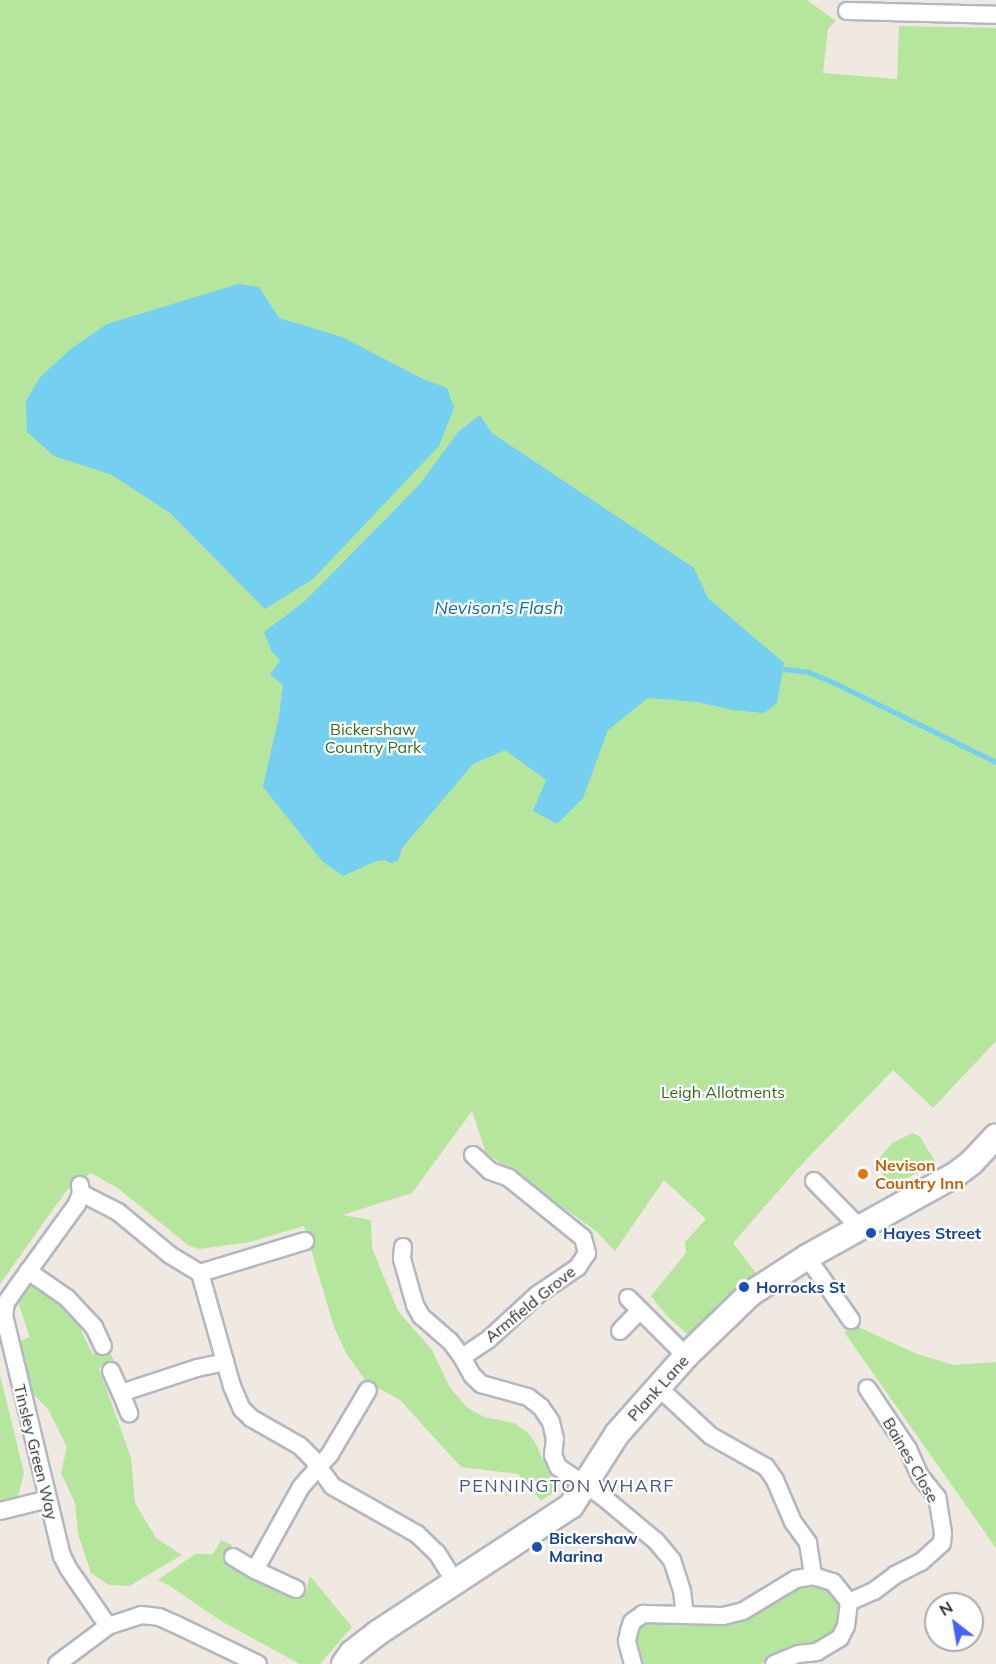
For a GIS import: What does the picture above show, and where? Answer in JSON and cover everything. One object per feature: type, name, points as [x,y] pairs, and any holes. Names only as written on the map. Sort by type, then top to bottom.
[{"type":"street","points":[[847,11],[996,15]]},
{"type":"street","name":"Plank Lane","points":[[344,1664],[352,1653],[376,1634],[571,1506],[585,1487],[598,1459],[616,1434],[686,1356],[750,1294],[807,1257],[961,1171],[996,1136]]},
{"type":"street","name":"Armfield Grove","points":[[462,1357],[489,1339],[537,1295],[578,1267],[587,1253],[583,1238],[509,1178],[490,1171],[473,1155]]},
{"type":"street","points":[[814,1181],[860,1228]]},
{"type":"street","name":"Tinsley Green Way","points":[[108,1626],[68,1568],[48,1499],[4,1315],[6,1303],[77,1204],[80,1189],[118,1212],[170,1255],[200,1273]]},
{"type":"street","points":[[305,1241],[200,1273],[225,1362],[242,1409],[251,1418],[300,1446],[312,1458],[332,1486],[417,1534],[437,1553],[456,1583]]},
{"type":"street","points":[[403,1247],[402,1260],[415,1305],[422,1316],[450,1341],[472,1375],[481,1384],[528,1397],[541,1407],[551,1422],[555,1439],[553,1455],[558,1467],[603,1497],[632,1520],[672,1560],[682,1592],[685,1614]]},
{"type":"street","points":[[807,1257],[851,1320]]},
{"type":"street","points":[[28,1271],[67,1298],[94,1327],[103,1346]]},
{"type":"street","points":[[628,1298],[686,1356]]},
{"type":"street","points":[[620,1331],[640,1310]]},
{"type":"street","points":[[122,1393],[197,1368],[225,1362]]},
{"type":"street","points":[[111,1371],[129,1413]]},
{"type":"street","points":[[658,1387],[711,1436],[766,1467],[775,1480],[793,1522],[808,1543],[813,1576]]},
{"type":"street","name":"Baines Close","points":[[849,1602],[874,1591],[895,1575],[921,1562],[942,1543],[942,1519],[937,1497],[920,1476],[908,1449],[876,1414],[867,1388]]},
{"type":"street","points":[[255,1570],[301,1487],[319,1470],[345,1432],[368,1390]]},
{"type":"street","points":[[0,1511],[48,1499]]},
{"type":"street","points":[[233,1557],[255,1570],[296,1588]]},
{"type":"street","points":[[633,1664],[627,1641],[632,1622],[643,1614],[723,1616],[743,1611],[796,1579],[813,1576],[833,1582],[849,1602],[846,1626],[840,1638],[817,1652],[798,1654],[774,1664]]},
{"type":"street","points":[[57,1664],[108,1626],[141,1615],[159,1617],[258,1664]]},
{"type":"green space","name":"Bickershaw Country Park","points":[[0,0],[807,0],[836,21],[828,29],[823,73],[897,79],[899,26],[996,28],[996,1041],[933,1108],[893,1070],[802,1164],[733,1243],[756,1273],[688,1335],[666,1315],[651,1296],[686,1253],[685,1242],[706,1219],[664,1180],[615,1251],[596,1231],[486,1153],[472,1111],[412,1193],[342,1215],[371,1220],[372,1248],[398,1311],[432,1350],[450,1388],[468,1408],[484,1417],[514,1423],[527,1432],[535,1442],[557,1490],[541,1501],[518,1474],[461,1467],[400,1400],[366,1381],[346,1353],[334,1327],[304,1226],[250,1242],[199,1249],[188,1245],[119,1189],[91,1173],[67,1190],[0,1284]]},
{"type":"green space","points":[[913,1133],[920,1137],[936,1163],[890,1187],[876,1162],[892,1143]]},
{"type":"green space","points":[[30,1286],[39,1286],[73,1313],[93,1355],[108,1348],[114,1361],[99,1368],[131,1458],[135,1503],[156,1538],[182,1555],[129,1586],[109,1585],[91,1573],[78,1534],[75,1503],[61,1473],[67,1447],[48,1409],[30,1391],[17,1342],[30,1337],[17,1300]]},
{"type":"green space","points":[[856,1326],[917,1354],[954,1365],[996,1362],[996,1548],[844,1332]]},
{"type":"green space","points":[[0,1375],[24,1473],[18,1496],[0,1501]]},
{"type":"green space","points":[[221,1540],[232,1545],[225,1562],[279,1592],[305,1594],[310,1576],[352,1627],[320,1664],[300,1664],[221,1621],[158,1580],[195,1554],[213,1554]]},
{"type":"green space","points":[[803,1583],[827,1586],[841,1603],[838,1627],[825,1642],[784,1651],[761,1664],[639,1664],[634,1634],[644,1622],[746,1617]]},
{"type":"water","points":[[238,284],[259,287],[279,318],[342,337],[421,378],[447,388],[454,408],[439,446],[313,579],[265,609],[170,513],[112,475],[54,456],[27,432],[26,401],[40,377],[72,348],[107,324]]},
{"type":"water","name":"Nevison's Flash","points":[[480,415],[492,433],[694,568],[708,598],[784,663],[777,703],[764,713],[733,710],[697,702],[648,698],[608,730],[583,798],[557,824],[533,811],[546,780],[505,750],[473,764],[402,848],[398,861],[390,863],[385,860],[376,861],[343,876],[323,862],[263,787],[279,716],[283,685],[270,675],[280,660],[272,652],[264,632],[304,602],[420,484],[458,432]]},
{"type":"waterway","points":[[785,669],[809,672],[833,682],[996,762]]},
{"type":"place","name":"Nevison Country Inn","points":[[863,1174]]},
{"type":"place","name":"Hayes Street","points":[[871,1233]]},
{"type":"place","name":"Horrocks St","points":[[744,1287]]},
{"type":"place","name":"Bickershaw Marina","points":[[537,1547]]},
{"type":"district","name":"PENNINGTON WHARF","points":[[567,1486]]},
{"type":"park label","name":"Leigh Allotments","points":[[723,1092]]}]
